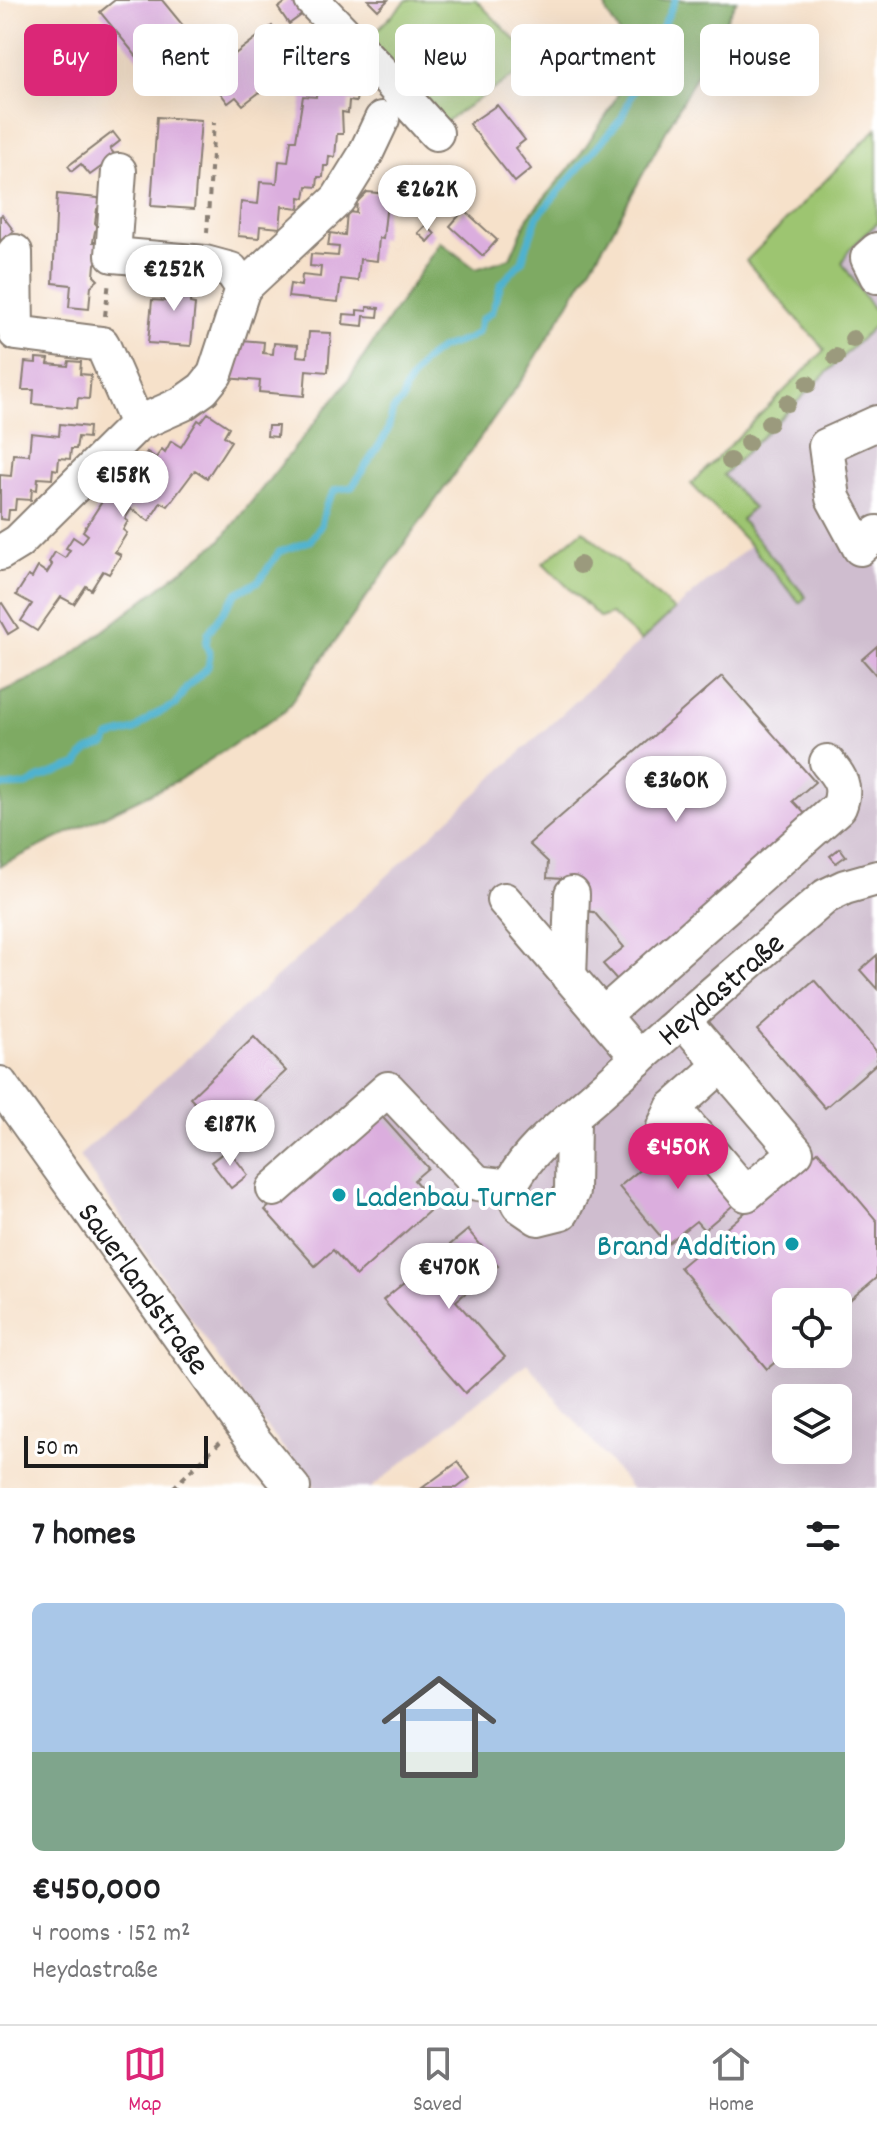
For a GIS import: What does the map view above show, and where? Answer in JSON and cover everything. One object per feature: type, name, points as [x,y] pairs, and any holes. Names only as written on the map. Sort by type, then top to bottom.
[{"type":"street","points":[[312,0],[436,133]]},
{"type":"street","points":[[0,553],[18,542],[137,424],[182,404],[203,389],[215,374],[243,288],[338,199],[364,157],[382,119]]},
{"type":"street","points":[[119,171],[113,255],[205,263],[231,270],[243,288]]},
{"type":"street","points":[[877,250],[868,258],[877,276]]},
{"type":"street","points":[[15,252],[16,333],[102,344],[137,424]]},
{"type":"street","points":[[877,423],[826,446],[833,498],[860,548],[877,533]]},
{"type":"street","points":[[603,1015],[839,807],[844,795],[843,784],[827,762]]},
{"type":"street","name":"Heydastraße","points":[[510,1187],[518,1168],[573,1117],[826,896],[877,878]]},
{"type":"street","points":[[561,967],[563,887]]},
{"type":"street","points":[[504,900],[639,1058]]},
{"type":"street","points":[[683,1020],[796,1152],[746,1194],[668,1120],[721,1065]]},
{"type":"street","name":"Sauerlandstraße","points":[[0,1084],[239,1420],[293,1488]]},
{"type":"street","points":[[274,1189],[388,1089],[477,1183],[510,1187],[519,1205],[538,1218],[562,1212],[572,1192],[573,1117]]},
{"type":"path","points":[[205,263],[214,122]]},
{"type":"path","points":[[102,344],[113,255]]},
{"type":"path","points":[[173,1488],[192,1472],[239,1420]]},
{"type":"shaded area","points":[[877,207],[877,1488],[631,1488],[527,1363],[371,1488],[316,1488],[263,1423],[79,1156],[674,610],[749,546],[698,486],[876,315],[821,262]]},
{"type":"green space","points":[[407,0],[476,0],[511,36],[511,78],[495,88],[495,24],[395,24],[395,73],[379,54],[379,28]]},
{"type":"green space","points":[[604,0],[737,0],[724,24],[700,24],[700,68],[610,235],[526,374],[285,711],[179,780],[0,866],[0,693],[55,668],[220,541],[345,385],[440,242],[476,269],[510,258],[528,217],[577,159],[617,96],[684,96],[684,24],[614,24]]},
{"type":"green space","points":[[415,96],[484,96],[440,125]]},
{"type":"green space","points":[[877,128],[877,223],[848,251],[842,263],[877,315],[877,323],[723,475],[753,508],[741,520],[806,597],[800,603],[691,484],[825,350],[746,261]]},
{"type":"green space","points":[[583,530],[674,610],[641,641],[611,614],[600,618],[543,563]]},
{"type":"building","points":[[115,0],[162,0],[182,24],[133,24],[133,52],[117,33],[117,24],[110,24],[100,12]]},
{"type":"building","points":[[289,0],[299,0],[307,11],[289,24],[278,8]]},
{"type":"building","points":[[368,0],[388,0],[378,10]]},
{"type":"building","points":[[254,40],[255,96],[243,105],[236,97],[228,103],[223,96],[238,96],[238,52]]},
{"type":"building","points":[[303,96],[357,96],[356,102],[349,101],[348,113],[342,112],[343,134],[337,134],[335,157],[329,156],[323,177],[318,177],[317,187],[307,186],[305,198],[300,197],[299,208],[282,206],[280,228],[260,226],[259,238],[238,236],[241,202],[258,204],[260,182],[277,183],[279,161],[288,162],[291,140],[296,140]]},
{"type":"building","points":[[497,105],[525,140],[515,148],[531,169],[515,182],[469,124]]},
{"type":"building","points":[[157,117],[201,120],[194,209],[151,206]]},
{"type":"building","points":[[113,132],[120,141],[110,149],[116,156],[90,175],[81,164],[72,171],[68,166]]},
{"type":"building","points":[[367,192],[388,194],[377,261],[360,259],[358,281],[341,279],[338,302],[288,297],[290,284],[301,286],[302,275],[320,277],[321,267],[310,266],[311,254],[338,256],[339,247],[328,246],[330,233],[345,235],[347,212],[356,213],[357,202]]},
{"type":"building","points":[[57,194],[98,198],[102,205],[97,209],[95,223],[99,228],[95,231],[93,242],[97,242],[96,254],[100,258],[95,264],[94,276],[98,280],[91,286],[89,309],[69,307],[71,285],[53,283]]},
{"type":"building","points":[[464,210],[497,240],[483,256],[450,226]]},
{"type":"building","points":[[0,216],[14,231],[0,242]]},
{"type":"building","points":[[426,225],[435,234],[428,242],[418,233]]},
{"type":"building","points":[[169,272],[192,274],[190,303],[195,304],[191,346],[148,343],[152,300],[166,301]]},
{"type":"building","points":[[367,307],[379,308],[378,317],[364,316],[363,326],[343,324],[344,314],[357,315],[357,310],[367,311]]},
{"type":"building","points":[[309,332],[331,333],[328,372],[306,370],[304,396],[259,392],[260,381],[226,378],[229,356],[239,357],[241,340],[264,342],[263,353],[273,354],[274,343],[298,345],[297,356],[307,357]]},
{"type":"building","points":[[36,358],[49,359],[48,364],[68,366],[69,361],[81,362],[80,374],[91,375],[89,399],[78,398],[77,408],[33,404],[34,390],[22,390],[25,362],[36,363]]},
{"type":"building","points":[[208,413],[229,427],[224,436],[231,441],[207,478],[195,470],[168,506],[161,502],[149,521],[131,509],[123,530],[127,533],[115,552],[121,555],[109,574],[103,571],[91,590],[86,586],[74,604],[61,597],[37,631],[21,621],[32,604],[16,595],[28,576],[32,578],[38,567],[47,573],[55,552],[65,558],[70,550],[66,548],[73,537],[82,543],[88,535],[83,531],[107,494],[116,500],[132,469],[141,475],[146,467],[140,463],[147,452],[156,458],[162,449],[165,452],[171,441],[181,447],[198,420],[201,422]]},
{"type":"building","points":[[60,424],[89,427],[88,438],[78,437],[76,449],[71,449],[70,459],[59,458],[58,470],[53,469],[52,479],[38,478],[37,490],[32,489],[31,500],[16,499],[15,510],[9,510],[8,520],[0,519],[0,475],[11,476],[13,454],[29,455],[31,433],[59,436]]},
{"type":"building","points":[[268,426],[278,426],[277,437],[267,436]]},
{"type":"building","points":[[2,603],[18,628],[8,634],[0,620]]},
{"type":"building","points":[[877,646],[877,676],[862,659]]},
{"type":"building","points":[[722,676],[815,782],[793,801],[809,818],[620,983],[603,964],[624,947],[594,912],[579,911],[563,894],[563,879],[547,878],[548,862],[529,844]]},
{"type":"building","points":[[840,848],[846,856],[836,863],[830,856]]},
{"type":"building","points":[[877,955],[877,989],[860,970]]},
{"type":"building","points":[[814,980],[877,1052],[877,1063],[825,1108],[757,1030]]},
{"type":"building","points":[[254,1037],[286,1071],[222,1131],[190,1098]]},
{"type":"building","name":"Ladenbau Turner","points":[[377,1111],[428,1168],[414,1180],[436,1205],[356,1276],[333,1250],[315,1266],[265,1210]]},
{"type":"building","name":"Brand Addition","points":[[682,1135],[738,1201],[704,1230],[696,1221],[667,1244],[619,1187]]},
{"type":"building","points":[[228,1149],[248,1175],[231,1188],[211,1162]]},
{"type":"building","name":"Brand Addition","points":[[818,1151],[877,1221],[877,1277],[852,1298],[852,1288],[772,1288],[772,1365],[767,1369],[680,1267]]},
{"type":"building","points":[[468,1230],[498,1266],[456,1301],[505,1357],[465,1393],[383,1300]]},
{"type":"building","points":[[458,1462],[470,1478],[457,1488],[422,1488]]},
{"type":"waterway","points":[[0,786],[27,785],[78,764],[86,753],[106,744],[109,737],[135,730],[152,716],[175,705],[187,687],[208,667],[208,633],[237,593],[259,581],[279,552],[310,541],[321,525],[326,505],[335,490],[352,487],[387,433],[393,410],[403,400],[405,389],[423,362],[441,348],[468,339],[478,332],[481,320],[492,312],[501,284],[522,261],[537,217],[621,119],[675,0]]},
{"type":"place","name":"Ladenbau Turner","points":[[339,1195]]},
{"type":"place","name":"Brand Addition","points":[[792,1244]]}]
